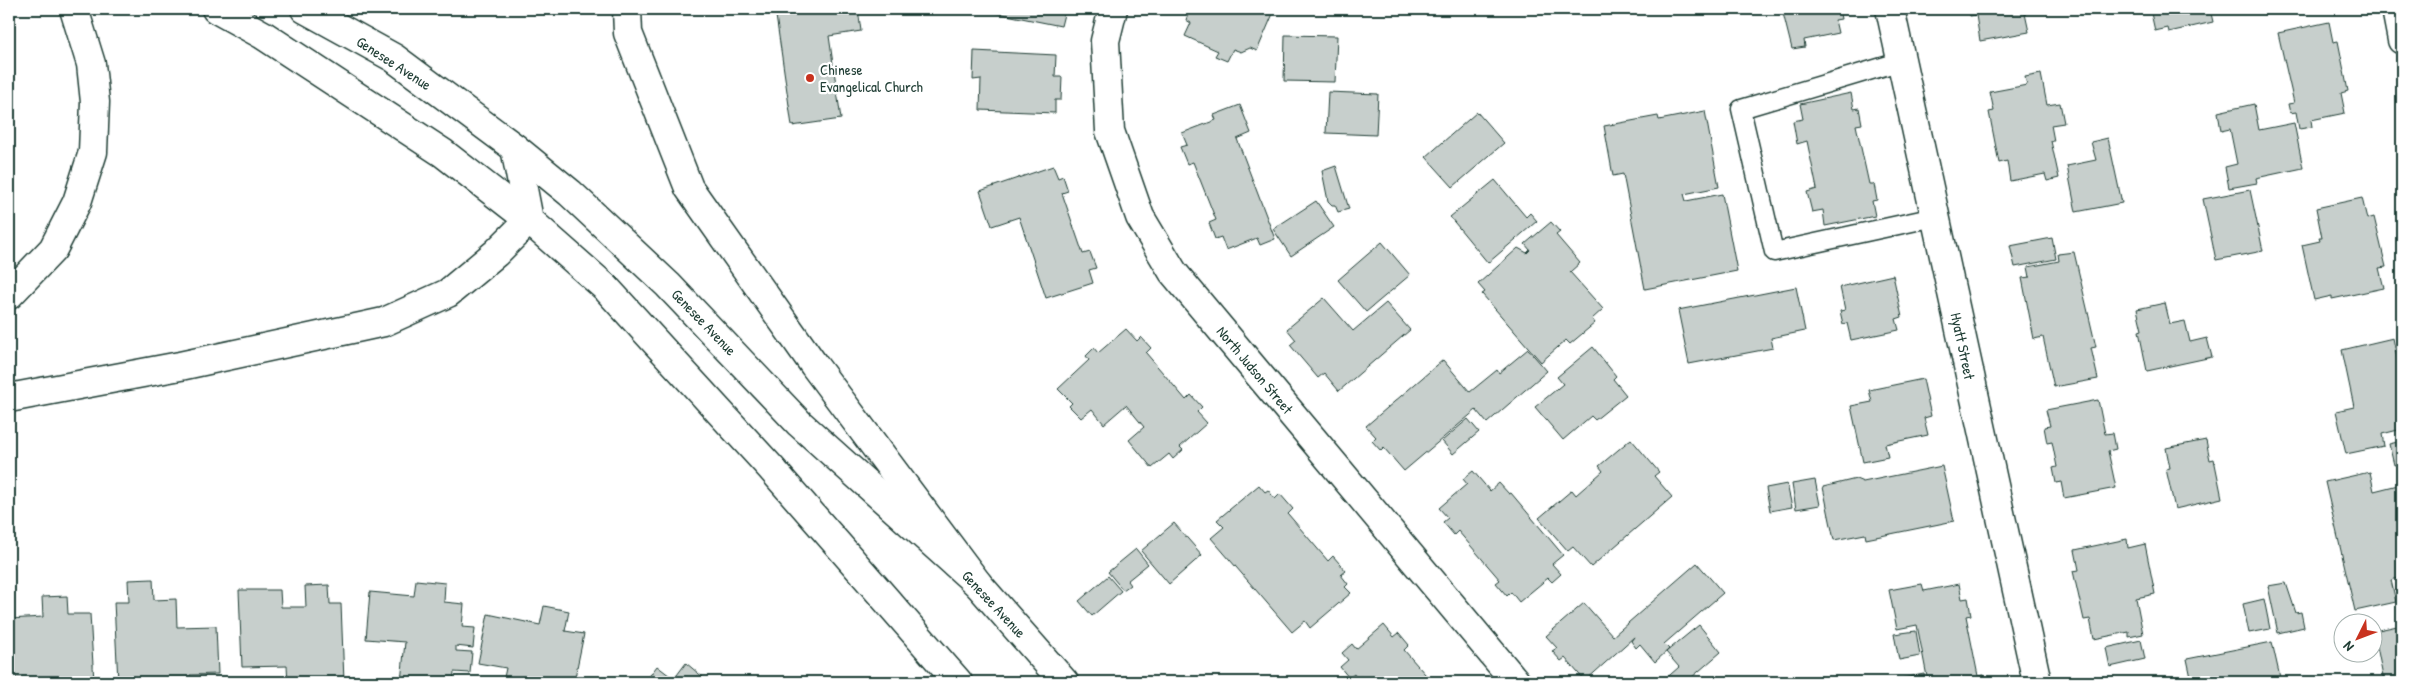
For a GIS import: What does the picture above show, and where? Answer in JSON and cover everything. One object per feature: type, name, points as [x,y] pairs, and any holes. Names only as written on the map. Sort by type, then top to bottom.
[{"type":"main road","points":[[9,295],[53,249],[77,202],[93,152],[95,102],[90,64],[74,9]]},
{"type":"main road","points":[[216,9],[263,35],[443,153],[529,220],[606,288],[771,468],[958,682]]},
{"type":"main road","name":"Genesee Avenue","points":[[305,9],[394,58],[515,148],[570,193],[668,285],[799,422],[978,584],[1064,682]]},
{"type":"main road","points":[[627,9],[628,33],[689,188],[814,365],[978,584]]},
{"type":"main road","name":"North Judson Street","points":[[1113,9],[1105,40],[1110,132],[1140,217],[1173,272],[1516,682]]},
{"type":"main road","name":"Hyatt Street","points":[[1890,9],[2037,682]]},
{"type":"main road","points":[[2396,9],[2402,40]]},
{"type":"main road","points":[[515,148],[529,220]]},
{"type":"main road","points":[[9,398],[180,366],[384,322],[448,293],[496,253],[529,220]]},
{"type":"lane","points":[[1902,62],[1741,109],[1774,252],[1936,217]]},
{"type":"building","name":"Chinese Evangelical Church","points":[[775,9],[858,9],[861,31],[829,36],[841,119],[792,126]]},
{"type":"building","points":[[977,9],[1071,9],[1070,11],[1065,10],[1061,26]]},
{"type":"building","points":[[1190,9],[1275,9],[1257,51],[1250,48],[1241,52],[1233,49],[1227,61],[1215,56],[1218,51],[1185,36],[1191,23],[1186,20]]},
{"type":"building","points":[[1782,9],[1839,9],[1841,19],[1835,20],[1838,33],[1804,40],[1805,47],[1792,49]]},
{"type":"building","points":[[1969,9],[2024,9],[2029,32],[1980,41],[1976,15],[1970,16]]},
{"type":"building","points":[[2156,9],[2210,9],[2213,22],[2169,32],[2168,28],[2155,31],[2151,13],[2156,12]]},
{"type":"building","points":[[2329,22],[2333,42],[2338,41],[2348,91],[2341,93],[2345,113],[2311,120],[2312,127],[2299,129],[2296,112],[2290,113],[2288,104],[2294,103],[2278,33]]},
{"type":"building","points":[[1285,35],[1337,36],[1335,82],[1284,81]]},
{"type":"building","points":[[974,51],[1056,55],[1055,77],[1062,77],[1061,100],[1055,100],[1055,113],[980,110],[981,79],[973,80]]},
{"type":"building","points":[[2041,74],[2047,105],[2060,103],[2064,123],[2051,125],[2054,141],[2051,141],[2059,178],[2047,181],[2045,174],[2010,181],[2007,161],[1999,163],[1989,112],[1994,111],[1990,92],[2027,85],[2025,77]]},
{"type":"building","points":[[1328,92],[1378,94],[1376,135],[1326,133]]},
{"type":"building","points":[[1851,93],[1854,109],[1859,108],[1862,124],[1856,125],[1869,184],[1874,184],[1877,200],[1872,201],[1875,216],[1825,226],[1823,210],[1812,212],[1807,192],[1817,189],[1807,141],[1797,144],[1793,121],[1803,119],[1800,104]]},
{"type":"building","points":[[2254,104],[2259,130],[2294,123],[2303,168],[2256,178],[2257,183],[2229,188],[2225,167],[2237,164],[2230,129],[2221,131],[2218,112]]},
{"type":"building","points":[[1240,105],[1251,133],[1237,139],[1275,239],[1260,245],[1257,238],[1226,250],[1221,237],[1215,239],[1209,223],[1216,220],[1193,162],[1187,164],[1180,147],[1187,145],[1182,133],[1216,120],[1214,115]]},
{"type":"building","points":[[1705,111],[1719,187],[1684,194],[1686,201],[1722,194],[1737,271],[1645,289],[1623,174],[1613,176],[1604,126],[1658,116],[1659,120]]},
{"type":"building","points":[[1477,112],[1504,143],[1453,187],[1426,157]]},
{"type":"building","points":[[2108,138],[2122,203],[2076,212],[2067,166],[2096,160],[2091,142]]},
{"type":"building","points":[[1053,166],[1058,178],[1063,176],[1068,191],[1062,193],[1083,254],[1090,252],[1096,268],[1089,270],[1093,283],[1046,298],[1019,217],[992,226],[980,191]]},
{"type":"building","points":[[1336,166],[1349,209],[1338,212],[1335,205],[1328,201],[1322,171]]},
{"type":"building","points":[[1495,180],[1526,217],[1530,213],[1537,221],[1488,263],[1450,217]]},
{"type":"building","points":[[2250,190],[2263,251],[2216,260],[2203,199]]},
{"type":"building","points":[[2362,198],[2367,219],[2374,217],[2386,267],[2379,268],[2384,288],[2332,299],[2332,296],[2314,300],[2302,245],[2320,241],[2319,238],[2322,238],[2316,208]]},
{"type":"building","points":[[1316,201],[1334,227],[1291,256],[1273,229]]},
{"type":"building","points":[[1551,222],[1560,232],[1556,235],[1580,263],[1570,272],[1603,309],[1592,319],[1595,323],[1570,344],[1566,340],[1541,362],[1482,294],[1485,292],[1478,284],[1518,248],[1527,253],[1530,250],[1525,244]]},
{"type":"building","points":[[2052,238],[2056,259],[2015,267],[2010,246]]},
{"type":"building","points":[[1382,242],[1410,275],[1366,312],[1338,280]]},
{"type":"building","points":[[2074,252],[2096,347],[2091,348],[2098,379],[2054,387],[2043,337],[2034,339],[2022,278],[2030,277],[2028,267],[2059,261],[2058,254]]},
{"type":"building","points":[[1893,275],[1902,317],[1896,319],[1899,330],[1851,340],[1847,323],[1843,324],[1840,311],[1845,310],[1840,287]]},
{"type":"building","points":[[1796,287],[1805,331],[1771,338],[1773,348],[1689,364],[1678,310]]},
{"type":"building","points":[[1324,298],[1353,331],[1386,303],[1410,330],[1339,391],[1324,373],[1318,378],[1290,345],[1296,340],[1287,329]]},
{"type":"building","points":[[2165,303],[2170,324],[2185,321],[2190,342],[2207,338],[2212,357],[2147,371],[2139,331],[2142,330],[2137,309]]},
{"type":"building","points":[[1126,329],[1137,341],[1141,337],[1151,348],[1146,353],[1186,400],[1191,395],[1202,407],[1197,412],[1207,423],[1180,447],[1183,450],[1173,459],[1169,454],[1152,468],[1129,440],[1144,427],[1126,405],[1104,424],[1092,409],[1081,418],[1069,406],[1072,403],[1058,389],[1089,360],[1086,356],[1094,348],[1098,353]]},
{"type":"building","points":[[2393,338],[2402,383],[2402,429],[2382,434],[2384,446],[2346,454],[2336,411],[2354,407],[2342,350]]},
{"type":"building","points":[[1593,347],[1616,376],[1613,379],[1626,395],[1595,420],[1591,416],[1563,440],[1535,407],[1563,384],[1557,377]]},
{"type":"building","points":[[1528,349],[1547,371],[1487,423],[1476,410],[1404,471],[1384,448],[1381,451],[1372,441],[1376,437],[1366,426],[1443,360],[1470,392],[1497,370],[1499,373]]},
{"type":"building","points":[[1923,379],[1931,416],[1924,418],[1928,435],[1885,444],[1888,457],[1863,462],[1851,406],[1872,402],[1869,390]]},
{"type":"building","points":[[2098,400],[2105,434],[2113,433],[2116,449],[2108,451],[2116,488],[2064,498],[2061,482],[2056,483],[2053,468],[2057,467],[2052,442],[2047,443],[2044,427],[2050,426],[2046,410]]},
{"type":"building","points":[[1468,419],[1479,432],[1453,454],[1442,441]]},
{"type":"building","points":[[1631,439],[1659,472],[1654,476],[1672,497],[1591,567],[1573,547],[1568,551],[1539,518],[1572,490],[1576,495],[1603,471],[1599,466]]},
{"type":"building","points":[[2206,440],[2210,460],[2214,459],[2222,498],[2175,509],[2166,469],[2170,468],[2166,448]]},
{"type":"building","points":[[2402,441],[2402,463],[2394,465],[2389,444]]},
{"type":"building","points":[[1942,466],[1954,521],[1866,539],[1865,534],[1834,540],[1823,487],[1856,479],[1863,482]]},
{"type":"building","points":[[1473,471],[1490,491],[1499,483],[1509,494],[1511,493],[1563,555],[1552,564],[1561,574],[1552,582],[1548,578],[1519,602],[1511,592],[1507,596],[1496,583],[1500,580],[1458,531],[1454,535],[1443,522],[1448,518],[1439,508],[1467,484],[1463,479]]},
{"type":"building","points":[[2370,472],[2374,491],[2402,484],[2402,577],[2391,580],[2396,602],[2355,611],[2325,482]]},
{"type":"building","points":[[1815,480],[1820,505],[1796,509],[1792,484]]},
{"type":"building","points":[[1787,484],[1792,507],[1770,511],[1766,488]]},
{"type":"building","points":[[1259,485],[1265,492],[1268,490],[1275,499],[1280,494],[1293,509],[1288,514],[1328,561],[1333,556],[1346,571],[1341,575],[1348,584],[1345,587],[1351,593],[1310,628],[1305,621],[1292,632],[1211,538],[1224,527],[1217,520]]},
{"type":"building","points":[[1174,523],[1202,555],[1169,584],[1141,551]]},
{"type":"building","points":[[2127,539],[2128,548],[2145,544],[2155,594],[2136,598],[2143,634],[2129,637],[2129,632],[2094,639],[2090,619],[2084,620],[2073,571],[2079,570],[2075,550]]},
{"type":"building","points":[[1136,549],[1148,564],[1127,581],[1130,585],[1123,590],[1108,572]]},
{"type":"building","points":[[1697,563],[1723,593],[1664,644],[1669,649],[1655,662],[1640,644],[1636,648],[1631,641],[1634,637],[1585,681],[1565,658],[1561,661],[1552,651],[1557,648],[1546,636],[1584,603],[1613,636]]},
{"type":"building","points":[[1108,576],[1121,591],[1092,616],[1079,601]]},
{"type":"building","points":[[153,579],[154,600],[176,599],[177,627],[216,626],[218,674],[190,675],[191,682],[118,682],[114,602],[129,602],[128,580]]},
{"type":"building","points":[[416,580],[445,583],[444,602],[464,604],[462,627],[475,628],[473,648],[456,646],[456,651],[472,652],[470,673],[454,672],[453,682],[401,682],[405,642],[366,639],[370,592],[414,596]]},
{"type":"building","points":[[2286,583],[2296,613],[2301,612],[2304,627],[2278,633],[2268,586]]},
{"type":"building","points":[[1922,584],[1924,591],[1959,584],[1962,599],[1968,598],[1971,615],[1966,616],[1978,676],[1984,675],[1986,682],[1928,682],[1917,625],[1897,629],[1889,590]]},
{"type":"building","points":[[329,585],[330,604],[341,604],[344,682],[288,682],[287,666],[242,667],[239,590],[280,590],[281,607],[306,607],[305,586]]},
{"type":"building","points":[[67,596],[68,614],[90,614],[94,682],[16,682],[15,675],[9,675],[9,619],[43,617],[42,597]]},
{"type":"building","points":[[2264,599],[2270,629],[2249,633],[2243,604]]},
{"type":"building","points":[[544,606],[569,611],[565,631],[584,634],[574,682],[503,682],[506,668],[478,663],[488,614],[540,625]]},
{"type":"building","points":[[1384,625],[1394,637],[1399,633],[1409,645],[1404,650],[1432,682],[1366,682],[1361,676],[1357,679],[1354,674],[1349,678],[1340,667],[1348,660],[1342,653],[1352,644],[1356,649]]},
{"type":"building","points":[[1699,625],[1721,652],[1691,678],[1695,682],[1662,682],[1679,667],[1666,652]]},
{"type":"building","points":[[2402,625],[2402,682],[2384,682],[2380,664],[2384,664],[2384,629]]},
{"type":"building","points":[[1916,631],[1920,656],[1899,660],[1894,634]]},
{"type":"building","points":[[2141,640],[2145,659],[2110,667],[2106,648]]},
{"type":"building","points":[[2272,642],[2281,682],[2192,682],[2187,659]]},
{"type":"building","points":[[686,663],[705,679],[702,682],[645,682],[657,666],[674,679]]},
{"type":"building","points":[[1924,674],[1925,682],[1904,682],[1903,678]]},
{"type":"place","name":"Chinese Evangelical Church","points":[[810,78]]}]
